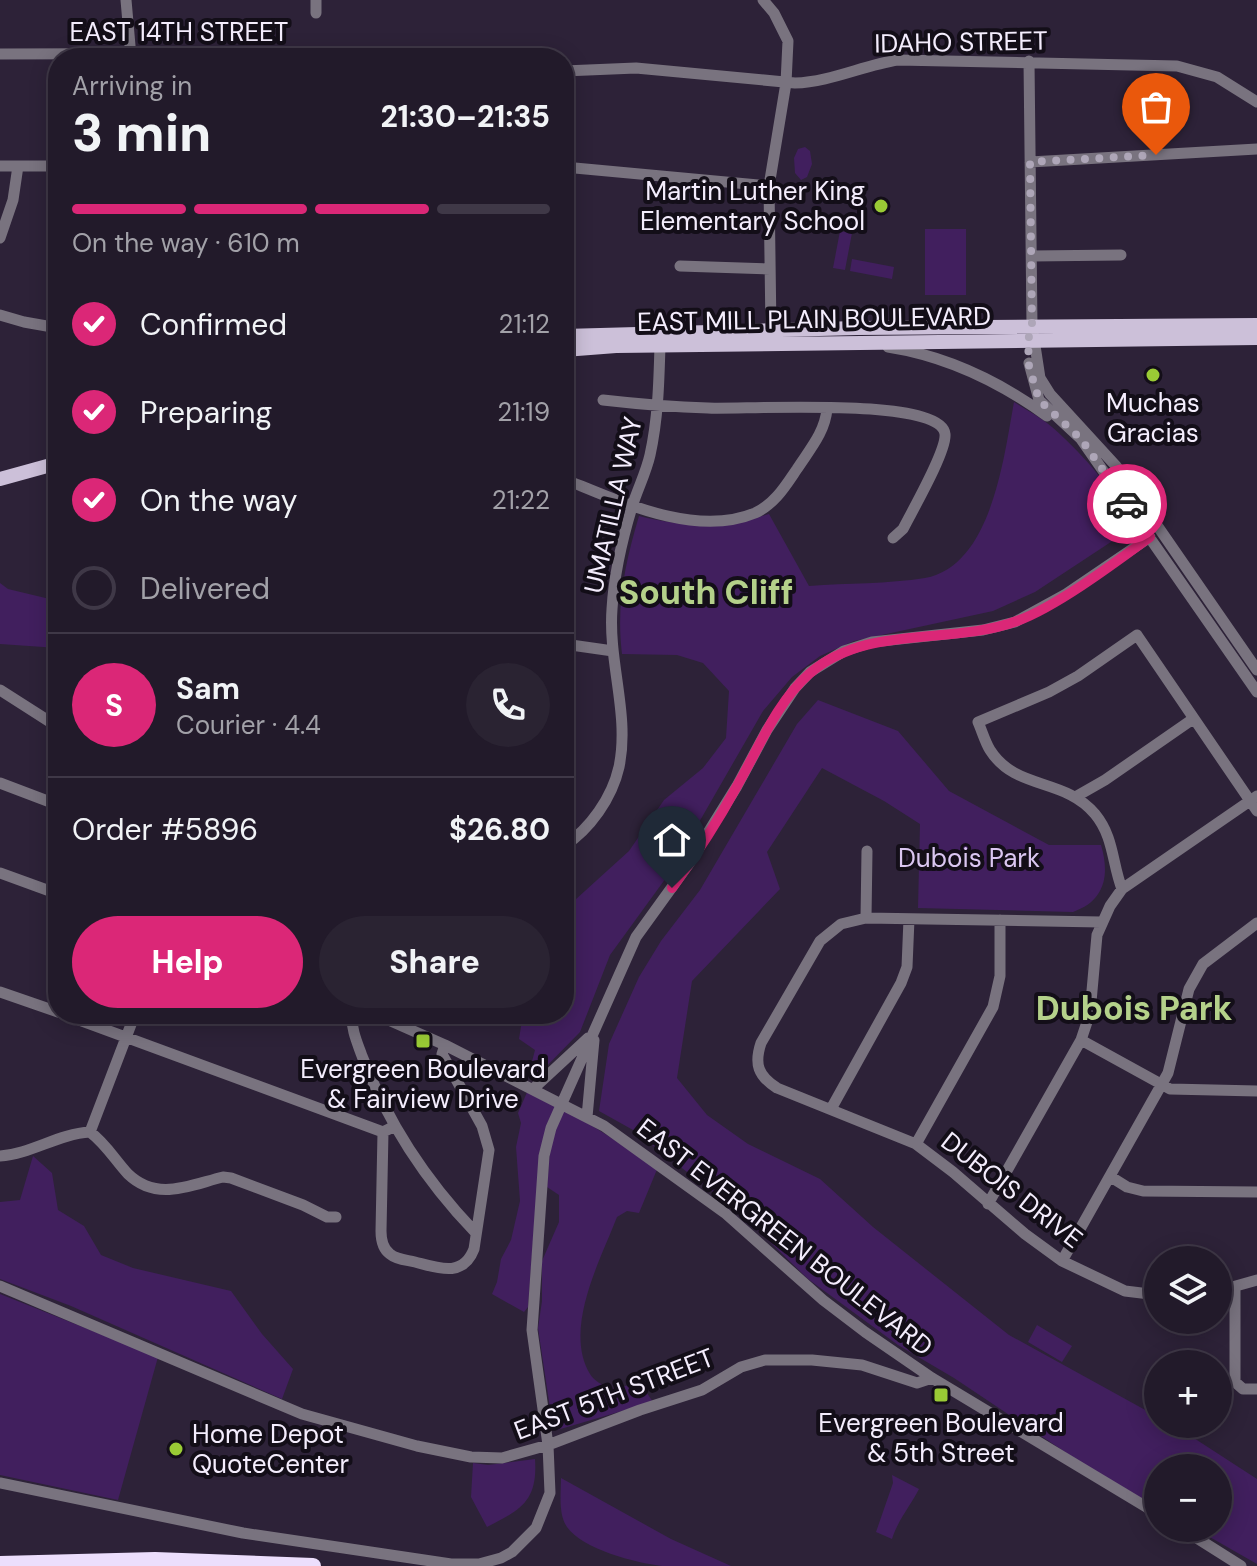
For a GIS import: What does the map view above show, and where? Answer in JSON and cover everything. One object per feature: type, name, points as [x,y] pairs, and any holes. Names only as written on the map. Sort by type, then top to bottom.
[{"type":"highway","points":[[0,1564],[155,1560],[313,1566]]},
{"type":"main road","name":"EAST MILL PLAIN BOULEVARD","points":[[574,349],[856,342],[1257,325]]},
{"type":"main road","name":"EAST MILL PLAIN BOULEVARD","points":[[574,336],[771,331],[1257,338]]},
{"type":"main road","points":[[1236,339],[1238,332],[1257,331]]},
{"type":"main road","points":[[0,479],[48,466]]},
{"type":"main road","points":[[0,489],[48,476]]},
{"type":"street","points":[[126,0],[130,48]]},
{"type":"street","points":[[316,0],[316,13]]},
{"type":"street","points":[[763,0],[774,13],[788,41],[786,83],[769,186],[771,331]]},
{"type":"street","name":"EAST 14TH STREET","points":[[0,54],[48,55]]},
{"type":"street","name":"IDAHO STREET","points":[[574,71],[636,68],[809,83],[852,69],[898,60],[1177,66],[1217,77],[1256,100]]},
{"type":"street","points":[[1029,61],[1032,380],[1039,400],[1081,439],[1257,692]]},
{"type":"street","points":[[1030,162],[1257,149]]},
{"type":"street","points":[[0,166],[48,166]]},
{"type":"street","points":[[0,238],[13,200],[18,166]]},
{"type":"street","points":[[574,168],[769,186]]},
{"type":"street","points":[[1032,256],[1121,255]]},
{"type":"street","points":[[680,266],[770,269]]},
{"type":"street","points":[[0,315],[48,326]]},
{"type":"street","points":[[1031,335],[1036,365],[1046,389],[1116,466],[1257,670]]},
{"type":"street","points":[[856,342],[909,350],[973,373],[1038,409],[1084,446]]},
{"type":"street","name":"UMATILLA WAY","points":[[574,839],[608,797],[619,770],[622,723],[613,651],[612,609],[615,580],[632,506],[649,459],[657,405],[660,345]]},
{"type":"street","points":[[603,400],[710,409],[841,407],[907,412],[942,425],[946,434],[942,450],[903,529],[893,538]]},
{"type":"street","points":[[574,483],[632,506],[675,518],[728,519],[756,512],[780,494],[826,425],[827,409]]},
{"type":"street","points":[[0,1483],[243,1533],[451,1564],[479,1564],[512,1552],[536,1528],[550,1493],[548,1445],[532,1330],[544,1156],[551,1128],[636,937],[688,865],[767,730],[795,688],[810,672],[844,651],[872,642],[983,630],[1015,622],[1066,594],[1150,537]]},
{"type":"street","points":[[988,1204],[1081,1040],[1090,1013],[1094,950],[1101,922],[1122,889],[1255,803],[1193,719],[1137,635],[1049,692],[978,722],[990,750],[1010,771],[1077,796],[1096,814],[1108,835],[1122,889]]},
{"type":"street","points":[[574,645],[613,651]]},
{"type":"street","points":[[0,690],[48,721]]},
{"type":"street","points":[[1077,796],[1193,719]]},
{"type":"street","points":[[0,783],[48,801]]},
{"type":"street","points":[[867,851],[866,918],[1101,922]]},
{"type":"street","points":[[0,873],[48,890]]},
{"type":"street","name":"DUBOIS DRIVE","points":[[866,918],[841,924],[820,941],[761,1043],[757,1067],[764,1080],[916,1144],[1062,1261],[1125,1291],[1144,1293]]},
{"type":"street","points":[[831,1109],[901,983],[907,967],[909,919]]},
{"type":"street","points":[[916,1144],[993,1007],[1000,976],[1000,920]]},
{"type":"street","points":[[1062,1261],[1161,1087],[1173,1059],[1189,989],[1203,964],[1257,923]]},
{"type":"street","points":[[0,992],[48,1009]]},
{"type":"street","points":[[91,1024],[383,1132],[395,1126]]},
{"type":"street","points":[[90,1132],[132,1024]]},
{"type":"street","points":[[352,1024],[366,1067],[395,1126],[437,1189],[475,1232]]},
{"type":"street","name":"EAST EVERGREEN BOULEVARD","points":[[398,1024],[587,1117],[649,1156],[725,1213],[823,1300],[932,1378],[1144,1506]]},
{"type":"street","points":[[533,1089],[595,1032]]},
{"type":"street","points":[[587,1117],[595,1032]]},
{"type":"street","points":[[1081,1040],[1161,1087],[1181,1091],[1257,1091]]},
{"type":"street","points":[[383,1132],[381,1231],[384,1247],[395,1257],[452,1270],[471,1258],[474,1249],[489,1150],[482,1126],[442,1054],[445,1045]]},
{"type":"street","points":[[0,1156],[15,1154],[60,1137],[90,1132],[129,1175],[157,1189],[174,1190],[223,1177],[231,1178],[327,1217],[336,1217]]},
{"type":"street","points":[[1111,1177],[1127,1187],[1143,1191],[1257,1192]]},
{"type":"street","points":[[1232,1289],[1257,1280]]},
{"type":"street","name":"EAST 5TH STREET","points":[[0,1286],[284,1407],[340,1426],[471,1457],[502,1458],[548,1445],[702,1390],[741,1367],[765,1360],[812,1360],[862,1365],[917,1383],[932,1378]]},
{"type":"street","points":[[1235,1288],[1235,1382],[1243,1389],[1257,1389]]},
{"type":"street","points":[[1203,1542],[1241,1566]]},
{"type":"green space","points":[[805,147],[810,151],[812,164],[807,177],[801,180],[795,173],[794,158],[798,149]]},
{"type":"green space","points":[[925,229],[966,229],[966,295],[925,295]]},
{"type":"green space","points":[[840,231],[852,233],[845,270],[833,268]]},
{"type":"green space","points":[[852,259],[894,267],[892,279],[850,271]]},
{"type":"green space","points":[[1014,402],[1052,427],[1100,477],[1120,508],[1125,522],[1123,534],[1035,592],[993,611],[854,641],[820,656],[792,677],[763,711],[671,871],[610,955],[580,1032],[537,1076],[528,1077],[535,1050],[519,1039],[521,1024],[574,1024],[574,901],[629,851],[664,800],[703,768],[726,738],[729,691],[703,663],[677,655],[622,654],[620,618],[623,584],[639,516],[672,522],[720,524],[769,514],[809,586],[925,578],[948,569],[966,553],[980,531],[991,506]]},
{"type":"green space","points":[[0,583],[8,589],[48,599],[48,647],[0,644]]},
{"type":"green space","points":[[818,700],[898,731],[949,791],[1049,845],[1101,845],[1105,867],[1102,886],[1092,901],[1073,912],[918,908],[920,824],[822,768],[767,852],[780,889],[692,981],[677,1078],[707,1115],[748,1144],[820,1179],[873,1227],[1009,1335],[1144,1409],[1144,1438],[1194,1438],[1218,1454],[1144,1454],[1144,1500],[1101,1476],[954,1378],[898,1345],[808,1279],[740,1213],[642,1135],[599,1111],[609,1044],[639,977],[661,941],[700,890],[797,724]]},
{"type":"green space","points":[[528,1090],[555,1105],[538,1177],[528,1307],[524,1312],[492,1294],[501,1259],[511,1240],[520,1201],[516,1147],[521,1123],[518,1113]]},
{"type":"green space","points":[[562,1107],[658,1167],[639,1213],[627,1211],[617,1217],[587,1295],[580,1337],[583,1356],[594,1379],[610,1389],[640,1383],[653,1402],[557,1430],[550,1408],[538,1328],[542,1261],[559,1222],[559,1195],[547,1187],[550,1150]]},
{"type":"green space","points":[[33,1156],[52,1173],[58,1210],[84,1226],[101,1255],[133,1268],[231,1291],[262,1334],[293,1369],[282,1399],[71,1306],[0,1279],[0,1202],[20,1200]]},
{"type":"green space","points":[[0,1294],[158,1357],[118,1500],[0,1475]]},
{"type":"green space","points":[[1037,1325],[1072,1346],[1062,1362],[1028,1342]]},
{"type":"green space","points":[[535,1459],[530,1495],[509,1515],[487,1527],[471,1497],[473,1463],[488,1465]]},
{"type":"green space","points":[[1232,1463],[1257,1479],[1257,1564],[1218,1542],[1232,1542]]},
{"type":"green space","points":[[892,1475],[919,1489],[892,1539],[876,1532],[893,1483]]},
{"type":"green space","points":[[561,1478],[671,1539],[731,1566],[662,1566],[610,1554],[585,1542],[574,1535],[564,1522]]},
{"type":"way so far","points":[[1127,504],[1081,439],[1043,405],[1034,387],[1028,340],[1032,326],[1030,162],[1156,155]]},
{"type":"place","name":"Martin Luther King Elementary School","points":[[881,206]]},
{"type":"place","name":"Muchas Gracias","points":[[1153,375]]},
{"type":"place","name":"Evergreen Boulevard & Fairview Drive","points":[[423,1041]]},
{"type":"place","name":"Evergreen Boulevard & 5th Street","points":[[941,1395]]},
{"type":"place","name":"Home Depot QuoteCenter","points":[[176,1449]]},
{"type":"district","name":"South Cliff","points":[[706,592]]},
{"type":"district","name":"Dubois Park","points":[[1134,1008]]},
{"type":"route","points":[[672,888],[737,786],[767,730],[795,688],[810,672],[844,651],[872,642],[983,630],[1025,618],[1150,537],[1127,504]]}]
